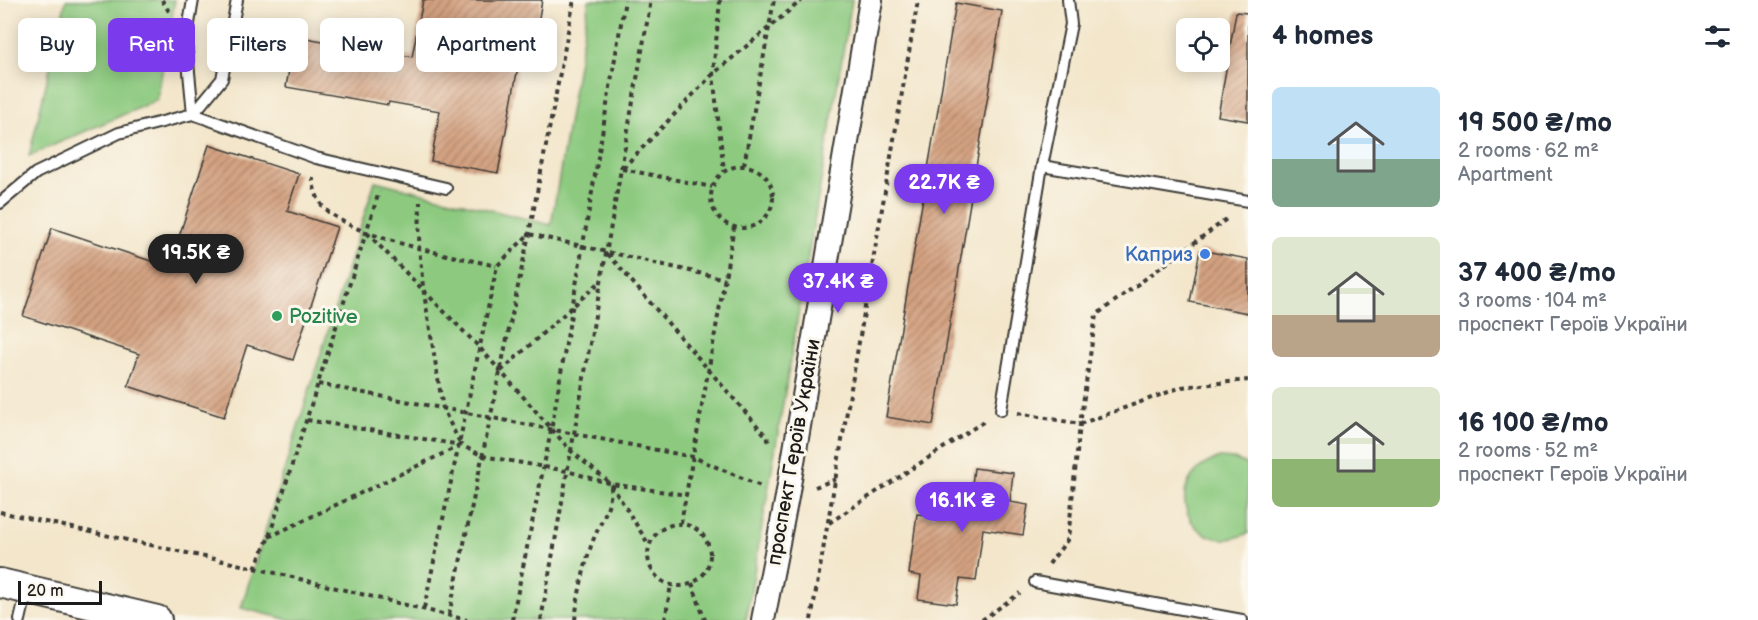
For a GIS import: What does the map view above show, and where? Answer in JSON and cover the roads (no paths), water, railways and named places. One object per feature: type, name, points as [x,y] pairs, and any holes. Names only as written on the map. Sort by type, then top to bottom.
[{"type":"street","name":"проспект Героїв України","points":[[763,620],[787,497],[871,0]]},
{"type":"street","points":[[0,583],[157,620]]},
{"type":"lane","points":[[193,0],[186,41],[193,114]]},
{"type":"lane","points":[[193,114],[222,79],[237,0]]},
{"type":"lane","points":[[1001,410],[1042,166],[1071,24],[1068,0]]},
{"type":"lane","points":[[0,204],[36,173],[118,133],[193,114],[316,158],[446,188]]},
{"type":"lane","points":[[1042,166],[1248,201]]},
{"type":"lane","points":[[1035,582],[1242,620]]},
{"type":"lane","points":[[20,620],[27,590]]},
{"type":"place","name":"Каприз","points":[[1205,254]]},
{"type":"place","name":"Pozitive","points":[[277,316]]}]
